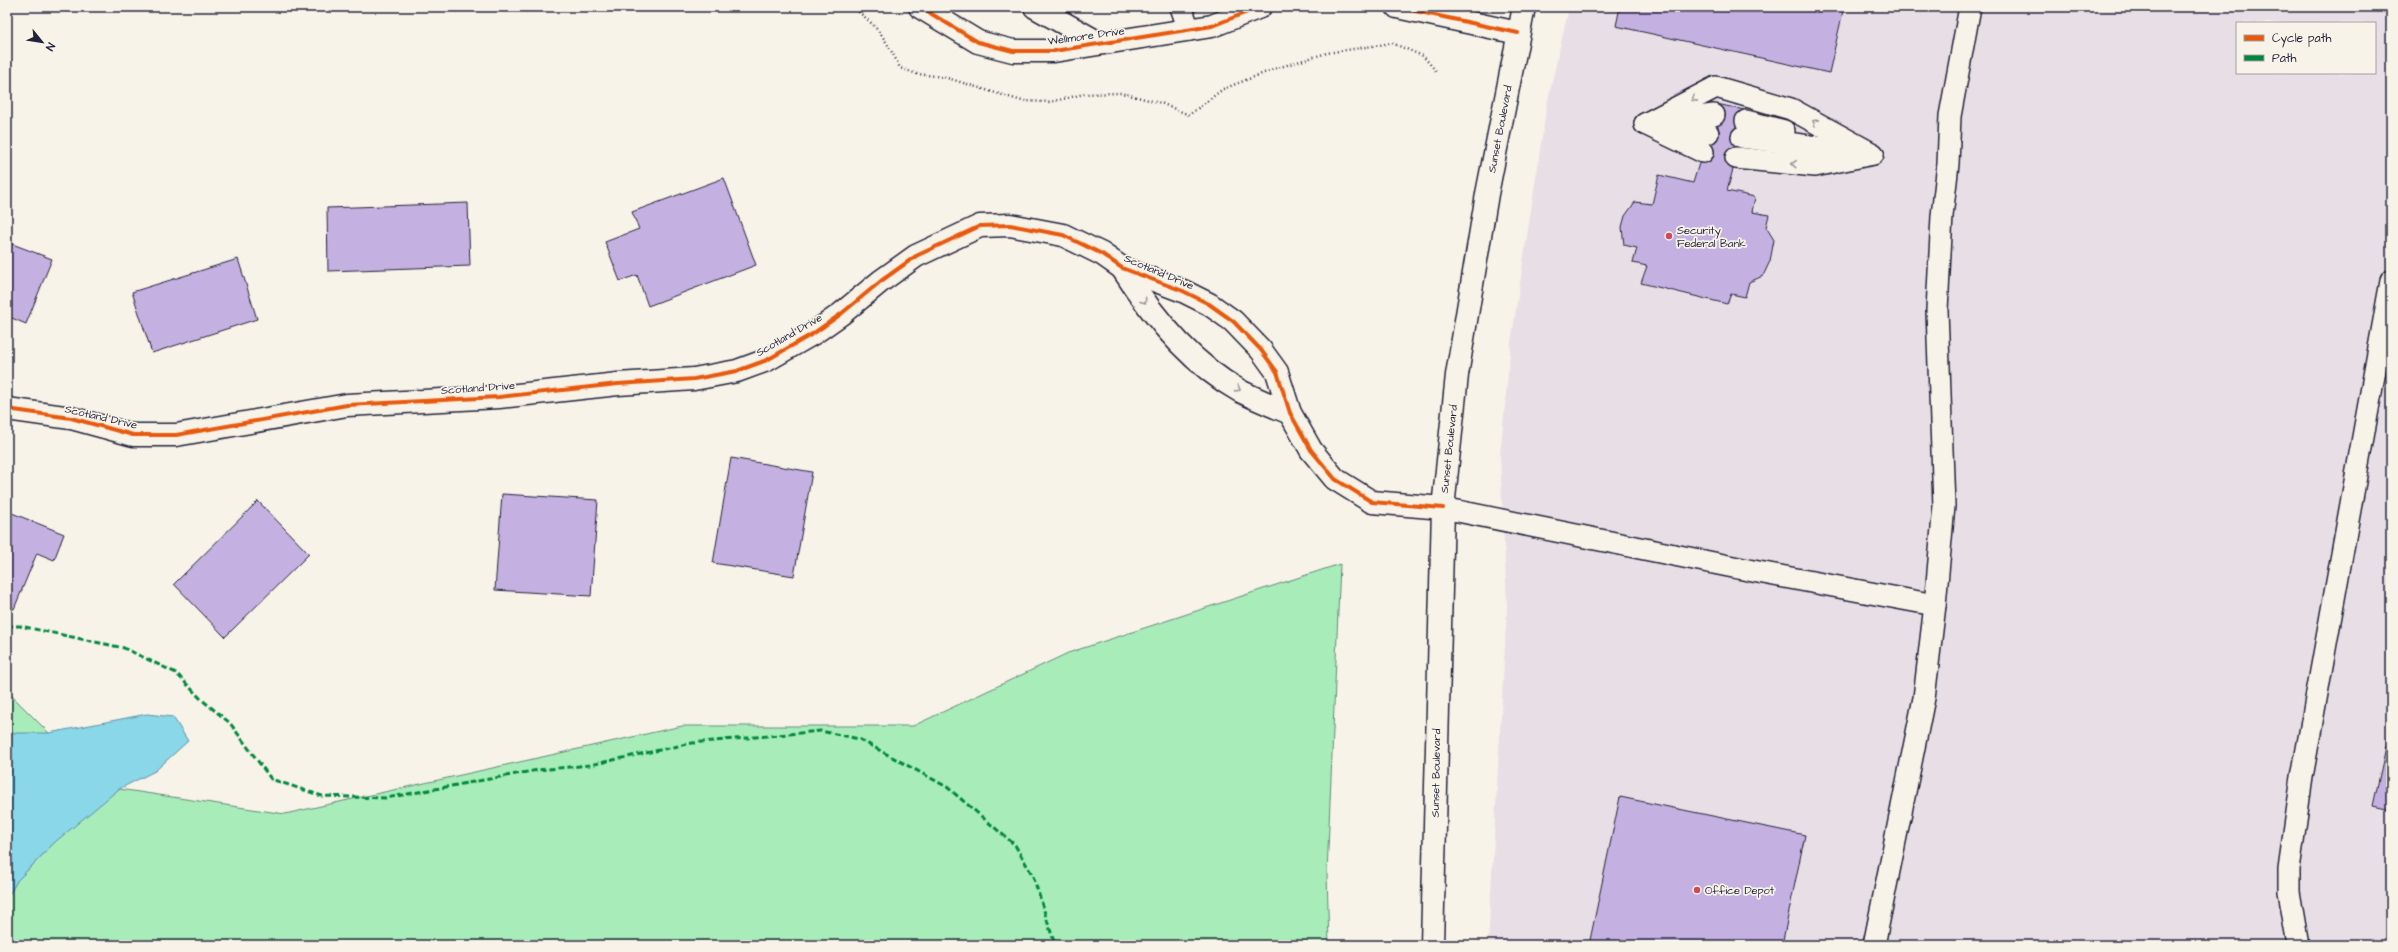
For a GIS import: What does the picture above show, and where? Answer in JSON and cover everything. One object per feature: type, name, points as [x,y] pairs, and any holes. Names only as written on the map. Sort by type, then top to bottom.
[{"type":"street","name":"Wellmore Drive","points":[[920,7],[978,42],[1013,51],[1054,51],[1190,30],[1212,26],[1260,7]]},
{"type":"street","name":"Wellmore Drive","points":[[1036,7],[1057,21],[1099,43]]},
{"type":"street","points":[[1396,7],[1518,33]]},
{"type":"street","name":"Sunset Boulevard","points":[[1432,945],[1443,508],[1457,375],[1487,194],[1524,7]]},
{"type":"street","name":"Scotland Drive","points":[[7,409],[70,418],[133,435],[176,435],[348,405],[499,397],[694,379],[737,372],[767,360],[814,333],[916,256],[980,226],[1010,225],[1063,235],[1102,254],[1122,268],[1183,291],[1209,304],[1233,322],[1261,350],[1277,372],[1290,413],[1311,450],[1335,479],[1372,502],[1443,508]]},
{"type":"street","name":"Scotland Drive","points":[[1122,268],[1144,302],[1187,351],[1239,390],[1290,413]]},
{"type":"lane","points":[[1181,7],[1190,30]]},
{"type":"lane","points":[[1874,945],[1924,698],[1934,605],[1944,506],[1937,310],[1942,216],[1948,164],[1950,116],[1970,7]]},
{"type":"lane","points":[[1645,124],[1716,87],[1791,109],[1874,154]]},
{"type":"lane","points":[[1645,124],[1708,133],[1645,124]]},
{"type":"lane","points":[[1744,129],[1874,154]]},
{"type":"lane","points":[[1736,158],[1815,166],[1874,154]]},
{"type":"lane","points":[[2298,945],[2289,892],[2289,869],[2302,777],[2391,281]]},
{"type":"lane","points":[[1443,508],[1753,571],[1934,605]]},
{"type":"path","points":[[852,7],[869,19],[888,44],[900,68],[917,74],[944,77],[1022,102],[1050,102],[1084,94],[1121,93],[1161,102],[1189,116],[1223,89],[1277,68],[1327,52],[1392,43],[1423,56],[1436,71]]},
{"type":"shaded area","points":[[1569,7],[2391,7],[2391,945],[1488,945],[1507,607],[1500,456],[1511,342],[1547,104]]},
{"type":"green space","points":[[1340,564],[1327,873],[1329,945],[7,945],[7,898],[17,881],[54,843],[7,801],[7,691],[49,733],[119,789],[285,814],[682,726],[913,726],[1068,653]]},
{"type":"water","points":[[147,714],[173,717],[188,741],[155,771],[119,789],[54,843],[17,881],[7,898],[7,733],[49,733]]},
{"type":"building","points":[[1620,7],[1844,7],[1829,73],[1616,26]]},
{"type":"building","points":[[1717,104],[1749,111],[1727,191],[1755,197],[1752,212],[1769,215],[1766,227],[1774,240],[1770,261],[1763,276],[1749,282],[1745,297],[1731,294],[1727,304],[1641,283],[1647,266],[1633,263],[1637,248],[1624,245],[1622,227],[1625,216],[1635,202],[1652,204],[1659,175],[1693,183]]},
{"type":"building","points":[[724,178],[756,265],[648,306],[637,275],[620,281],[605,242],[639,229],[632,212]]},
{"type":"building","points":[[468,203],[470,266],[328,271],[327,208]]},
{"type":"building","points":[[7,242],[52,259],[26,324],[7,316]]},
{"type":"building","points":[[238,259],[257,319],[152,353],[132,292]]},
{"type":"building","points":[[731,458],[812,472],[794,576],[713,563]]},
{"type":"building","points":[[502,494],[598,500],[591,596],[495,590]]},
{"type":"building","points":[[258,501],[309,554],[225,637],[174,584]]},
{"type":"building","points":[[7,511],[64,534],[54,560],[37,553],[14,609],[7,606]]},
{"type":"building","points":[[2391,724],[2391,810],[2373,806]]},
{"type":"building","name":"Office Depot","points":[[1620,797],[1805,835],[1782,945],[1589,945]]},
{"type":"marked path","points":[[7,626],[20,626],[124,648],[176,673],[202,700],[230,723],[271,779],[322,796],[386,798],[538,770],[590,765],[692,743],[821,731],[859,739],[947,787],[1015,845],[1033,876],[1055,945]]},
{"type":"cycle path","points":[[920,7],[978,42],[1013,51],[1054,51],[1212,26],[1260,7]]},
{"type":"cycle path","points":[[1397,7],[1518,33]]},
{"type":"cycle path","points":[[7,409],[71,418],[133,435],[176,435],[347,405],[499,397],[618,384],[694,379],[737,371],[767,360],[814,333],[916,256],[980,226],[1010,225],[1063,235],[1102,254],[1122,268],[1183,291],[1209,304],[1233,321],[1261,350],[1277,372],[1290,413],[1311,450],[1335,479],[1372,502],[1443,508]]},
{"type":"place","name":"Security Federal Bank","points":[[1669,236]]},
{"type":"place","name":"Office Depot","points":[[1697,890]]}]
